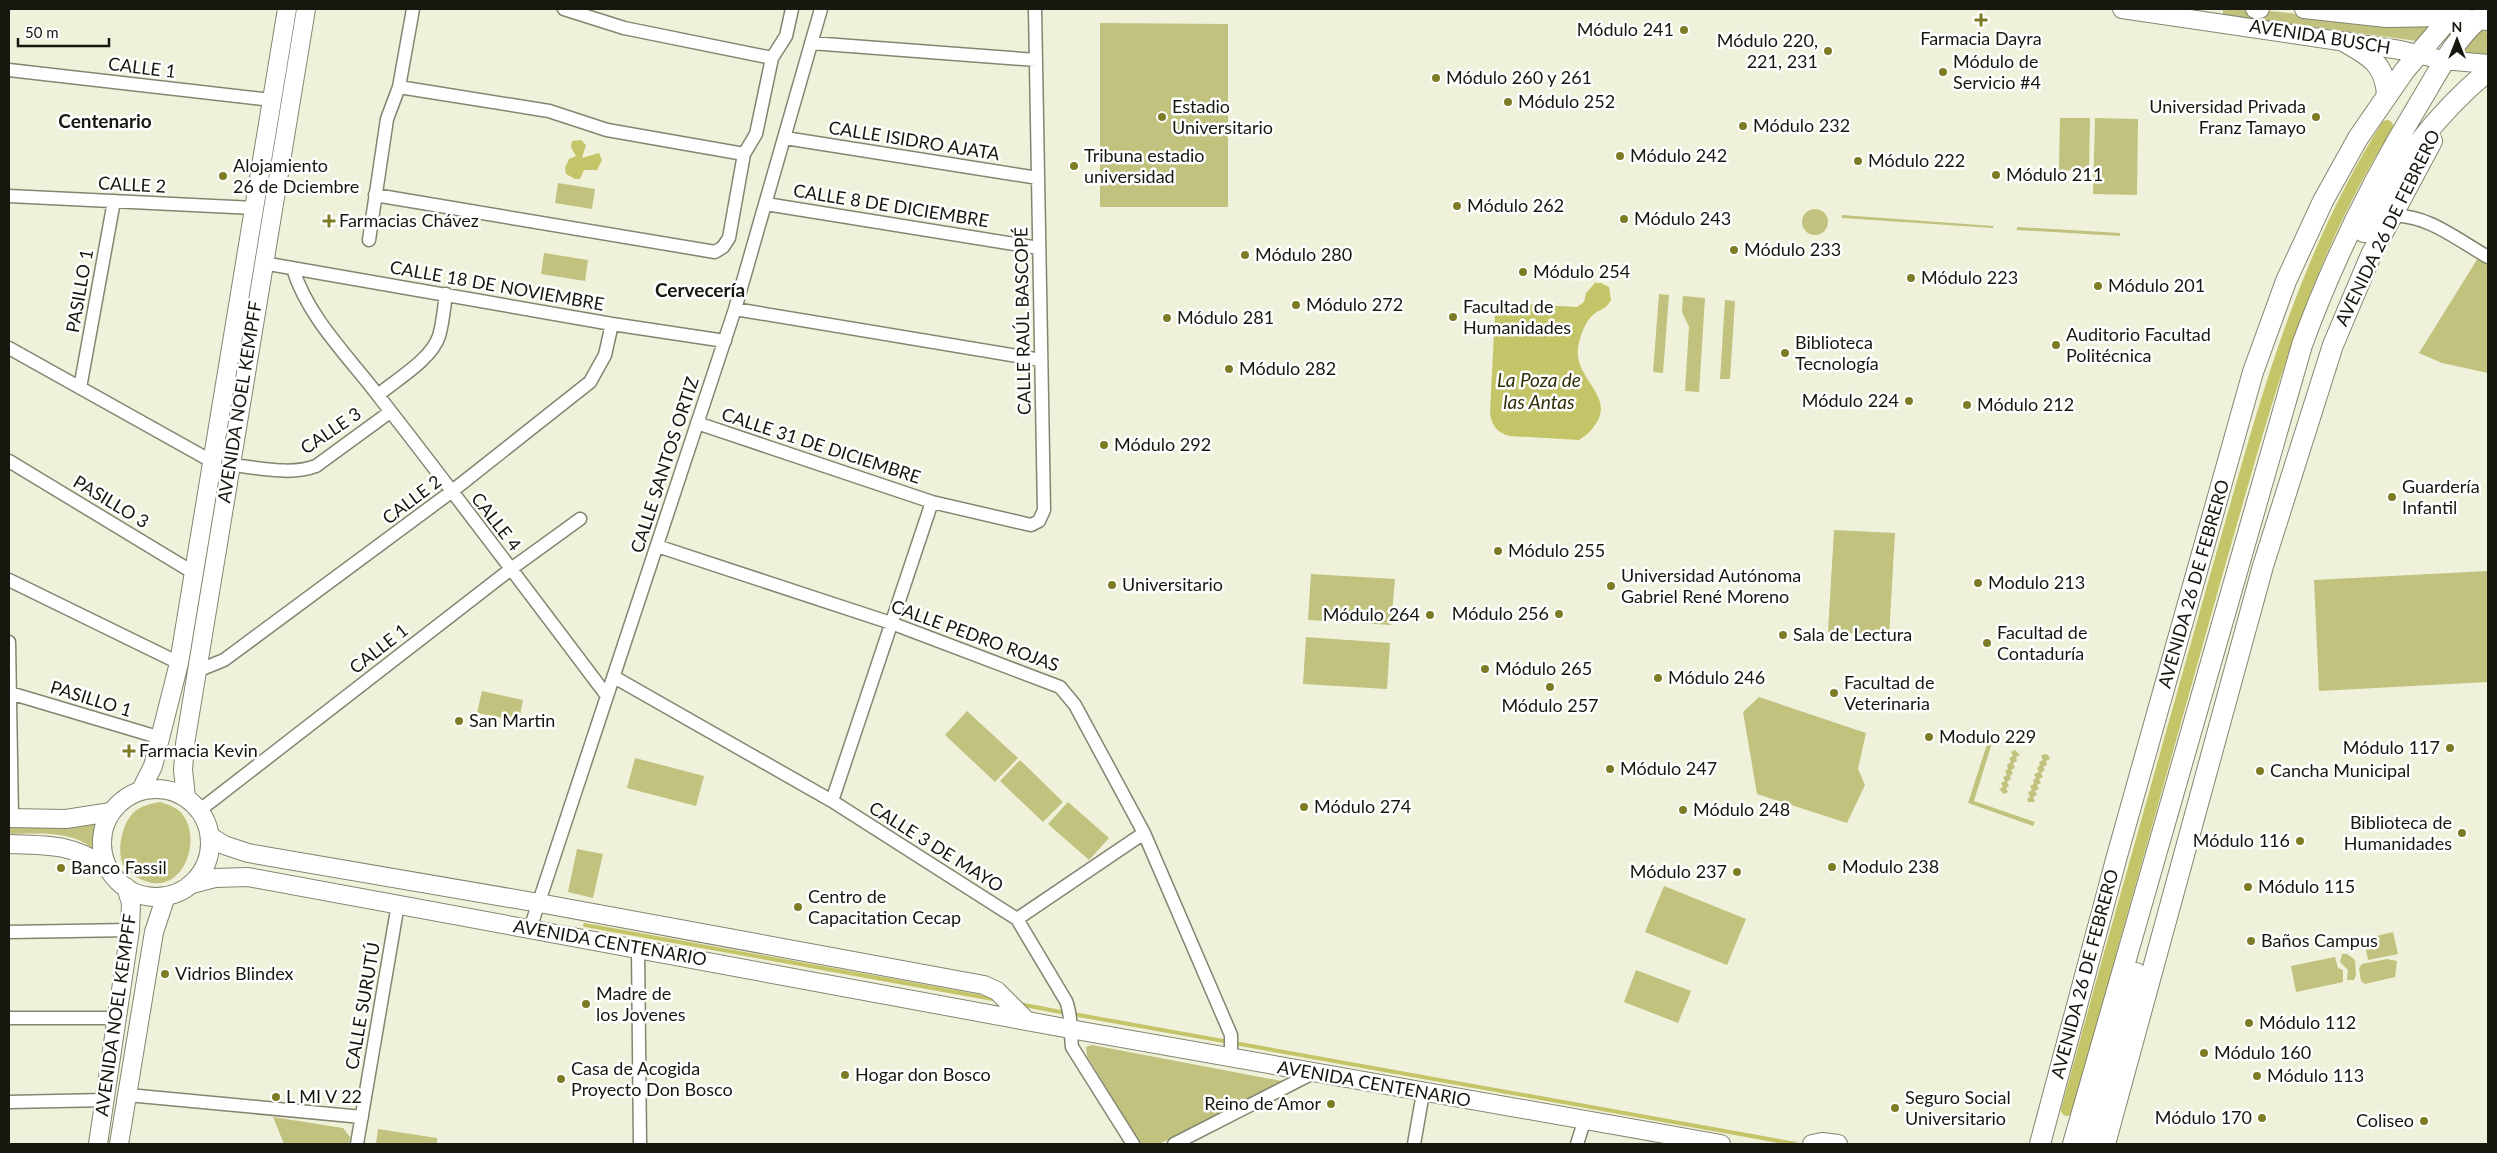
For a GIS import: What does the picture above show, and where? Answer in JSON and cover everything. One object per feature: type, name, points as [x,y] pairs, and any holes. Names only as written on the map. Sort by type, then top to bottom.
[{"type":"main road","name":"AVENIDA NOEL KEMPFF","points":[[221,463],[232,343],[287,9]]},
{"type":"main road","name":"AVENIDA NOEL KEMPFF","points":[[141,790],[153,766],[179,663],[194,573],[221,463],[264,259],[306,9]]},
{"type":"main road","name":"AVENIDA BUSCH","points":[[2122,9],[2207,14],[2345,42],[2419,53],[2443,60],[2488,64]]},
{"type":"main road","points":[[2255,9],[2260,9]]},
{"type":"main road","name":"AVENIDA BUSCH","points":[[2305,9],[2386,18],[2453,13],[2485,17]]},
{"type":"main road","name":"AVENIDA 26 DE FEBRERO","points":[[2040,1144],[2112,874],[2254,372],[2286,281],[2323,201],[2358,138],[2387,95],[2453,13]]},
{"type":"main road","name":"AVENIDA 26 DE FEBRERO","points":[[2073,1144],[2302,345],[2322,290],[2367,193],[2443,60],[2464,32],[2485,17]]},
{"type":"main road","points":[[2345,42],[2367,54],[2377,65],[2386,82],[2387,95]]},
{"type":"main road","name":"AVENIDA 26 DE FEBRERO","points":[[2089,1144],[2242,586],[2333,297],[2382,196],[2418,141],[2440,120],[2465,91],[2488,71]]},
{"type":"main road","points":[[2465,91],[2488,78]]},
{"type":"main road","name":"AVENIDA 26 DE FEBRERO","points":[[2105,1144],[2275,524],[2298,459],[2333,345],[2353,294],[2405,189],[2431,144],[2440,120]]},
{"type":"main road","points":[[268,127],[267,161],[272,169],[279,173]]},
{"type":"main road","points":[[254,208],[263,212],[267,219],[263,245],[264,259]]},
{"type":"main road","points":[[186,797],[183,770],[185,744],[216,550],[212,534],[221,463]]},
{"type":"main road","points":[[2242,586],[2275,524]]},
{"type":"main road","points":[[9,844],[64,847],[91,857],[107,867],[126,887],[138,894],[152,897],[166,896],[180,892],[192,884],[203,870],[210,854],[211,837],[207,823],[200,810],[186,797],[171,790],[156,788],[141,790],[124,798],[111,812],[105,824],[102,853],[107,867]]},
{"type":"main road","points":[[10,818],[66,819],[111,812]]},
{"type":"main road","name":"AVENIDA CENTENARIO","points":[[211,837],[248,853],[539,903],[984,985],[997,991],[1027,1021]]},
{"type":"main road","name":"AVENIDA CENTENARIO","points":[[192,884],[215,878],[248,877],[1027,1021],[1070,1020],[1231,1046],[1313,1073],[1584,1122],[1721,1144]]},
{"type":"main road","name":"AVENIDA NOEL KEMPFF","points":[[98,1144],[130,930],[131,903],[126,887]]},
{"type":"main road","name":"AVENIDA NOEL KEMPFF","points":[[119,1144],[154,932],[166,896]]},
{"type":"main road","points":[[104,1144],[112,1114],[128,1095],[122,1085],[120,1073],[123,1034],[118,1018]]},
{"type":"main road","points":[[1812,1144],[1838,1144]]},
{"type":"street","points":[[369,240],[387,119],[398,87],[413,9]]},
{"type":"street","points":[[564,9],[624,28],[772,58]]},
{"type":"street","points":[[375,195],[715,252],[724,247],[729,238],[744,154],[756,134],[772,58],[786,36],[792,9]]},
{"type":"street","name":"CALLE SANTOS ORTIZ","points":[[530,929],[735,309],[821,9]]},
{"type":"street","name":"CALLE RAÚL BASCOPÉ","points":[[932,502],[1031,525],[1039,522],[1044,510],[1035,9]]},
{"type":"street","points":[[811,43],[1036,60]]},
{"type":"street","name":"CALLE 1","points":[[9,70],[272,100]]},
{"type":"street","points":[[398,87],[549,111],[607,130],[744,154]]},
{"type":"street","name":"CALLE ISIDRO AJATA","points":[[785,138],[1038,178]]},
{"type":"street","points":[[2405,189],[2412,207],[2423,220]]},
{"type":"street","name":"CALLE 2","points":[[9,196],[254,208]]},
{"type":"street","name":"PASILLO 1","points":[[80,388],[114,201]]},
{"type":"street","name":"CALLE 8 DE DICIEMBRE","points":[[766,204],[1039,248]]},
{"type":"street","points":[[2391,216],[2406,216],[2423,220],[2488,257]]},
{"type":"street","name":"CALLE 18 DE NOVIEMBRE","points":[[264,259],[293,269],[612,324],[725,340]]},
{"type":"street","name":"CALLE 4","points":[[293,269],[298,284],[328,333],[378,395],[607,696]]},
{"type":"street","name":"CALLE 3","points":[[378,395],[426,356],[434,347],[439,337],[446,294]]},
{"type":"street","points":[[735,309],[1042,360]]},
{"type":"street","name":"CALLE 2","points":[[197,671],[224,660],[452,492],[590,382],[605,355],[612,324]]},
{"type":"street","points":[[9,348],[221,463]]},
{"type":"street","name":"CALLE 3","points":[[221,463],[294,471],[306,470],[316,466],[390,412]]},
{"type":"street","name":"CALLE 31 DE DICIEMBRE","points":[[698,423],[932,502]]},
{"type":"street","name":"PASILLO 3","points":[[9,461],[194,573]]},
{"type":"street","points":[[832,801],[932,502]]},
{"type":"street","name":"CALLE 1","points":[[200,810],[511,569],[580,519]]},
{"type":"street","name":"CALLE PEDRO ROJAS","points":[[657,546],[891,623],[1060,686],[1075,705],[1144,833],[1231,1046]]},
{"type":"street","points":[[9,580],[179,663]]},
{"type":"street","points":[[9,642],[10,818]]},
{"type":"street","name":"CALLE 3 DE MAYO","points":[[614,677],[832,801],[1017,919],[1070,1020],[1072,1047],[1133,1144]]},
{"type":"street","name":"PASILLO 1","points":[[10,693],[161,738]]},
{"type":"street","points":[[1017,919],[1144,833]]},
{"type":"street","name":"CALLE SURUTÚ","points":[[357,1144],[398,904]]},
{"type":"street","points":[[9,932],[130,930]]},
{"type":"street","points":[[638,948],[640,1144]]},
{"type":"street","points":[[9,1018],[118,1018]]},
{"type":"street","points":[[1174,1144],[1313,1073]]},
{"type":"street","points":[[1414,1144],[1424,1093]]},
{"type":"street","points":[[128,1095],[362,1117]]},
{"type":"street","points":[[9,1102],[106,1100]]},
{"type":"street","points":[[1577,1144],[1584,1122]]},
{"type":"green space","points":[[2223,9],[2428,27],[2417,41],[2223,15]]},
{"type":"green space","points":[[1100,23],[1228,24],[1228,207],[1100,207]]},
{"type":"green space","points":[[2488,28],[2488,57],[2464,54],[2460,50],[2472,30]]},
{"type":"green space","points":[[2060,118],[2090,118],[2089,171],[2059,170]]},
{"type":"green space","points":[[2095,118],[2138,119],[2137,195],[2093,194]]},
{"type":"green space","points":[[558,183],[595,189],[592,209],[555,203]]},
{"type":"green space","points":[[1815,209],[1825,212],[1828,222],[1825,232],[1815,235],[1805,232],[1802,222],[1805,212]]},
{"type":"green space","points":[[1842,215],[1993,226],[1993,228],[1842,218]]},
{"type":"green space","points":[[2017,227],[2120,233],[2120,236],[2017,230]]},
{"type":"green space","points":[[544,253],[588,260],[585,281],[541,274]]},
{"type":"green space","points":[[2478,258],[2488,264],[2488,373],[2442,363],[2419,353]]},
{"type":"green space","points":[[1659,294],[1669,295],[1663,373],[1653,372]]},
{"type":"green space","points":[[1683,296],[1705,298],[1699,392],[1685,391],[1689,327],[1682,312]]},
{"type":"green space","points":[[1725,300],[1735,301],[1730,379],[1720,379]]},
{"type":"green space","points":[[1834,530],[1895,533],[1889,636],[1828,632]]},
{"type":"green space","points":[[2488,571],[2488,682],[2319,691],[2314,580]]},
{"type":"green space","points":[[1311,574],[1395,579],[1391,625],[1308,620]]},
{"type":"green space","points":[[1306,637],[1390,643],[1387,689],[1303,684]]},
{"type":"green space","points":[[482,691],[523,700],[519,721],[477,713]]},
{"type":"green space","points":[[1759,697],[1866,733],[1858,769],[1865,785],[1847,823],[1757,794],[1743,712]]},
{"type":"green space","points":[[967,711],[1018,758],[995,782],[945,735]]},
{"type":"green space","points":[[1990,735],[1993,740],[1974,801],[2035,822],[2033,826],[1968,803]]},
{"type":"green space","points":[[2015,750],[2020,755],[2016,757],[2017,761],[2013,763],[2015,768],[2011,770],[2013,773],[2010,776],[2011,779],[2007,782],[2009,786],[2006,788],[2008,792],[2004,794],[1999,789],[2003,787],[2001,783],[2005,781],[2003,777],[2007,775],[2005,771],[2008,769],[2007,765],[2011,762],[2009,758],[2013,756],[2011,752]]},
{"type":"green space","points":[[2044,754],[2048,755],[2050,759],[2046,761],[2047,765],[2043,767],[2045,770],[2041,773],[2043,777],[2039,779],[2041,783],[2037,785],[2039,789],[2035,791],[2037,795],[2033,797],[2035,802],[2028,802],[2027,799],[2030,797],[2028,792],[2032,790],[2030,786],[2034,784],[2033,780],[2036,778],[2034,774],[2039,772],[2037,768],[2040,765],[2039,762],[2043,760],[2041,756]]},
{"type":"green space","points":[[635,758],[704,776],[696,806],[627,788]]},
{"type":"green space","points":[[1020,760],[1063,802],[1043,822],[1000,781]]},
{"type":"green space","points":[[160,802],[170,805],[181,812],[188,826],[190,838],[189,851],[179,873],[170,880],[158,883],[145,881],[125,868],[120,851],[122,834],[128,819],[143,806]]},
{"type":"green space","points":[[1068,802],[1109,838],[1089,860],[1048,824]]},
{"type":"green space","points":[[95,822],[92,848],[73,838],[52,834],[9,834],[9,823]]},
{"type":"green space","points":[[577,849],[603,854],[593,898],[568,892]]},
{"type":"green space","points":[[1664,886],[1746,919],[1727,965],[1645,932]]},
{"type":"green space","points":[[2393,932],[2398,954],[2368,960],[2364,939]]},
{"type":"green space","points":[[2342,954],[2347,954],[2355,960],[2356,975],[2354,980],[2347,980],[2348,970],[2340,962]]},
{"type":"green space","points":[[2335,957],[2338,968],[2343,970],[2343,982],[2296,992],[2291,966]]},
{"type":"green space","points":[[2387,959],[2397,961],[2395,977],[2365,984],[2361,981],[2359,968],[2362,964]]},
{"type":"green space","points":[[1636,970],[1691,991],[1678,1023],[1624,1002]]},
{"type":"green space","points":[[1092,1045],[1287,1082],[1159,1144],[1141,1144],[1087,1056],[1086,1047]]},
{"type":"green space","points":[[273,1117],[343,1128],[350,1137],[349,1144],[284,1144]]},
{"type":"green space","points":[[378,1129],[437,1138],[437,1144],[376,1144]]},
{"type":"water","points":[[581,140],[586,145],[582,158],[599,153],[602,160],[597,170],[584,170],[580,179],[575,179],[566,174],[565,168],[569,159],[576,156],[571,147],[572,141]]},
{"type":"water","name":"La Poza de las Antas","points":[[1595,283],[1601,283],[1609,287],[1611,300],[1607,306],[1593,315],[1587,323],[1578,348],[1578,359],[1600,403],[1601,412],[1597,422],[1579,440],[1510,436],[1498,431],[1493,425],[1490,412],[1495,314],[1497,309],[1508,303],[1577,307],[1584,302],[1586,293]]},
{"type":"waterway","points":[[2067,1110],[2265,406],[2284,348],[2328,235],[2356,180],[2387,126]]},
{"type":"waterway","points":[[585,925],[993,999]]},
{"type":"waterway","points":[[1019,1004],[1066,1013]]},
{"type":"waterway","points":[[1073,1014],[1796,1144]]},
{"type":"place","name":"Farmacia Dayra","points":[[1981,20]]},
{"type":"place","name":"Módulo 241","points":[[1684,30]]},
{"type":"place","name":"Módulo 220, 221, 231","points":[[1828,51]]},
{"type":"place","name":"Módulo de Servicio #4","points":[[1943,72]]},
{"type":"place","name":"Módulo 260 y 261","points":[[1436,78]]},
{"type":"place","name":"Módulo 252","points":[[1508,102]]},
{"type":"place","name":"Estadio Universitario","points":[[1162,117]]},
{"type":"place","name":"Universidad Privada Franz Tamayo","points":[[2316,117]]},
{"type":"place","name":"Módulo 232","points":[[1743,126]]},
{"type":"place","name":"Módulo 242","points":[[1620,156]]},
{"type":"place","name":"Módulo 222","points":[[1858,161]]},
{"type":"place","name":"Tribuna estadio universidad","points":[[1074,166]]},
{"type":"place","name":"Módulo 211","points":[[1996,175]]},
{"type":"place","name":"Alojamiento 26 de Dciembre","points":[[223,176]]},
{"type":"place","name":"Módulo 262","points":[[1457,206]]},
{"type":"place","name":"Módulo 243","points":[[1624,219]]},
{"type":"place","name":"Farmacias Chávez","points":[[329,221]]},
{"type":"place","name":"Módulo 233","points":[[1734,250]]},
{"type":"place","name":"Módulo 280","points":[[1245,255]]},
{"type":"place","name":"Módulo 254","points":[[1523,272]]},
{"type":"place","name":"Módulo 223","points":[[1911,278]]},
{"type":"place","name":"Módulo 201","points":[[2098,286]]},
{"type":"place","name":"Módulo 272","points":[[1296,305]]},
{"type":"place","name":"Facultad de Humanidades","points":[[1453,317]]},
{"type":"place","name":"Módulo 281","points":[[1167,318]]},
{"type":"place","name":"Auditorio Facultad Politécnica","points":[[2056,345]]},
{"type":"place","name":"Biblioteca Tecnología","points":[[1785,353]]},
{"type":"place","name":"Módulo 282","points":[[1229,369]]},
{"type":"place","name":"Módulo 224","points":[[1909,401]]},
{"type":"place","name":"Módulo 212","points":[[1967,405]]},
{"type":"place","name":"Módulo 292","points":[[1104,445]]},
{"type":"place","name":"Guardería Infantil","points":[[2392,497]]},
{"type":"place","name":"Módulo 255","points":[[1498,551]]},
{"type":"place","name":"Modulo 213","points":[[1978,583]]},
{"type":"place","name":"Universitario","points":[[1112,585]]},
{"type":"place","name":"Universidad Autónoma Gabriel René Moreno","points":[[1611,586]]},
{"type":"place","name":"Módulo 256","points":[[1559,614]]},
{"type":"place","name":"Módulo 264","points":[[1430,615]]},
{"type":"place","name":"Sala de Lectura","points":[[1783,635]]},
{"type":"place","name":"Facultad de Contaduría","points":[[1987,643]]},
{"type":"place","name":"Módulo 265","points":[[1485,669]]},
{"type":"place","name":"Módulo 246","points":[[1658,678]]},
{"type":"place","name":"Módulo 257","points":[[1550,687]]},
{"type":"place","name":"Facultad de Veterinaria","points":[[1834,693]]},
{"type":"place","name":"San Martin","points":[[459,721]]},
{"type":"place","name":"Modulo 229","points":[[1929,737]]},
{"type":"place","name":"Módulo 117","points":[[2450,748]]},
{"type":"place","name":"Farmacia Kevin","points":[[129,751]]},
{"type":"place","name":"Módulo 247","points":[[1610,769]]},
{"type":"place","name":"Cancha Municipal","points":[[2260,771]]},
{"type":"place","name":"Módulo 274","points":[[1304,807]]},
{"type":"place","name":"Módulo 248","points":[[1683,810]]},
{"type":"place","name":"Biblioteca de Humanidades","points":[[2462,833]]},
{"type":"place","name":"Módulo 116","points":[[2300,841]]},
{"type":"place","name":"Modulo 238","points":[[1832,867]]},
{"type":"place","name":"Banco Fassil","points":[[61,868]]},
{"type":"place","name":"Módulo 237","points":[[1737,872]]},
{"type":"place","name":"Módulo 115","points":[[2248,887]]},
{"type":"place","name":"Centro de Capacitation Cecap","points":[[798,907]]},
{"type":"place","name":"Baños Campus","points":[[2251,941]]},
{"type":"place","name":"Vidrios Blindex","points":[[165,974]]},
{"type":"place","name":"Madre de los Jovenes","points":[[586,1004]]},
{"type":"place","name":"Módulo 112","points":[[2249,1023]]},
{"type":"place","name":"Módulo 160","points":[[2204,1053]]},
{"type":"place","name":"Hogar don Bosco","points":[[845,1075]]},
{"type":"place","name":"Módulo 113","points":[[2257,1076]]},
{"type":"place","name":"Casa de Acogida Proyecto Don Bosco","points":[[561,1079]]},
{"type":"place","name":"L MI V 22","points":[[276,1097]]},
{"type":"place","name":"Reino de Amor","points":[[1331,1104]]},
{"type":"place","name":"Seguro Social Universitario","points":[[1895,1108]]},
{"type":"place","name":"Módulo 170","points":[[2262,1118]]},
{"type":"place","name":"Coliseo","points":[[2424,1121]]},
{"type":"district","name":"Centenario","points":[[105,121]]},
{"type":"district","name":"Cervecería","points":[[700,290]]}]
